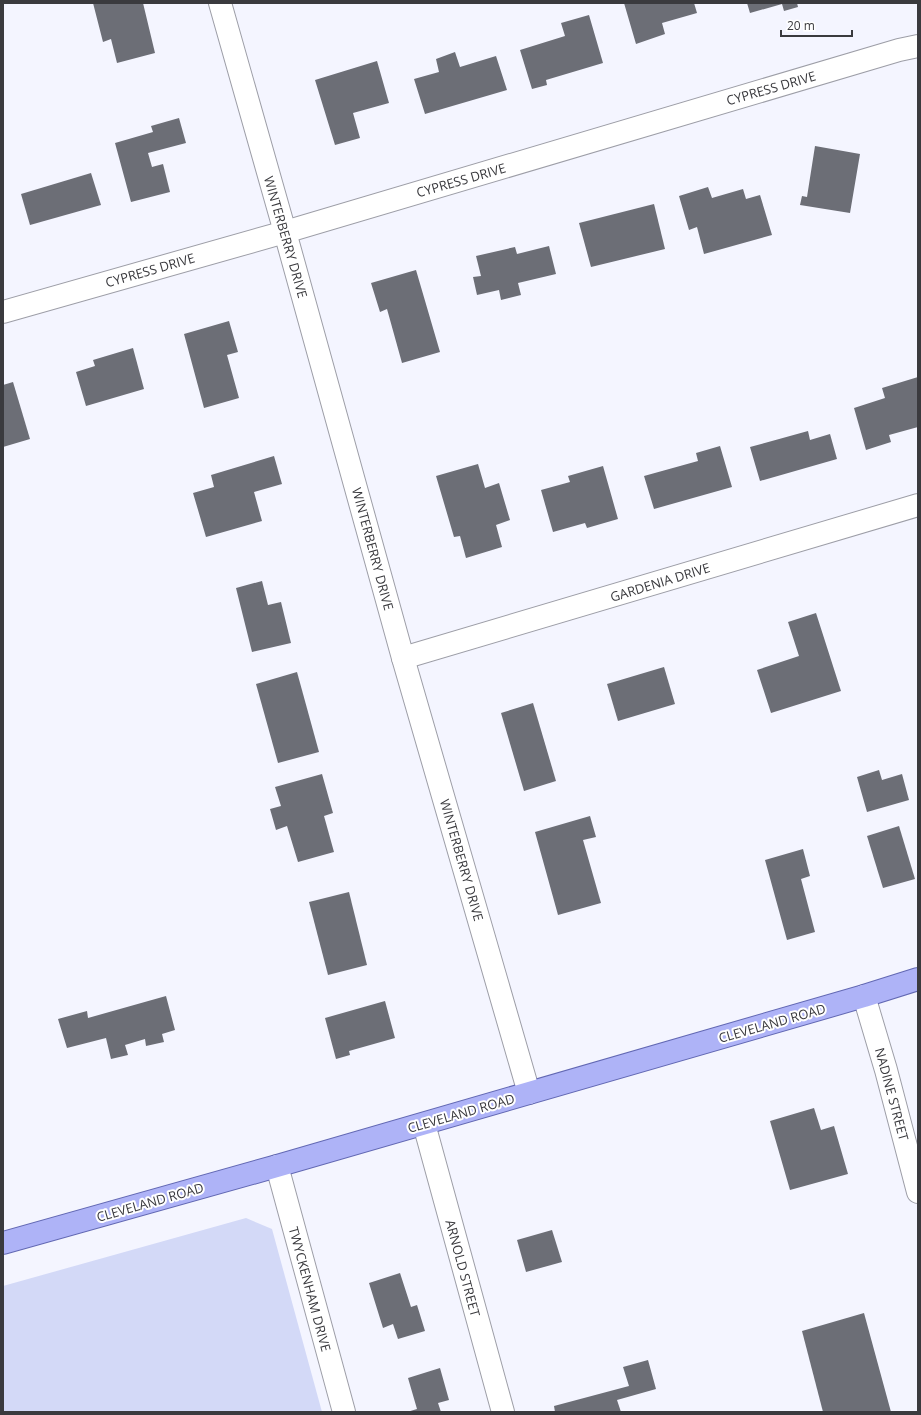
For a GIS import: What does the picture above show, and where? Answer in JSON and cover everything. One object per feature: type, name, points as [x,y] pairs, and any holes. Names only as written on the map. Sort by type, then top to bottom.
[{"type":"main road","name":"CLEVELAND ROAD","points":[[3,1243],[424,1124],[918,979]]},
{"type":"street","name":"WINTERBERRY DRIVE","points":[[220,3],[403,658],[529,1093]]},
{"type":"street","name":"CYPRESS DRIVE","points":[[3,312],[285,232],[892,52],[918,46]]},
{"type":"street","name":"GARDENIA DRIVE","points":[[403,658],[918,505]]},
{"type":"street","name":"NADINE STREET","points":[[864,996],[886,1070],[918,1192]]},
{"type":"street","name":"ARNOLD STREET","points":[[424,1124],[503,1412]]},
{"type":"street","name":"TWYCKENHAM DRIVE","points":[[277,1166],[344,1412]]},
{"type":"shaded area","points":[[246,1218],[272,1229],[322,1412],[3,1412],[3,1286]]},
{"type":"building","points":[[93,3],[143,3],[155,53],[117,63],[111,39],[103,42]]},
{"type":"building","points":[[624,3],[694,3],[697,13],[662,23],[665,34],[636,44]]},
{"type":"building","points":[[747,3],[797,3],[798,7],[784,11],[782,4],[750,13]]},
{"type":"building","points":[[589,15],[603,63],[546,80],[547,85],[532,89],[520,50],[565,36],[561,23]]},
{"type":"building","points":[[455,52],[460,67],[496,56],[507,90],[425,114],[414,79],[439,72],[436,59]]},
{"type":"building","points":[[377,61],[389,103],[353,113],[360,138],[335,145],[315,80]]},
{"type":"building","points":[[179,118],[186,143],[148,153],[152,167],[163,164],[170,192],[131,202],[115,143],[153,132],[151,126]]},
{"type":"building","points":[[815,146],[860,154],[850,213],[800,205],[802,196],[807,197]]},
{"type":"building","points":[[91,173],[101,205],[30,225],[21,194]]},
{"type":"building","points":[[708,187],[712,198],[743,189],[746,199],[760,195],[772,235],[704,254],[697,227],[689,230],[679,196]]},
{"type":"building","points":[[654,204],[665,249],[591,267],[579,223]]},
{"type":"building","points":[[549,246],[556,274],[518,283],[521,295],[501,300],[499,290],[477,295],[473,277],[481,276],[476,256],[515,247],[517,254]]},
{"type":"building","points":[[416,270],[440,352],[402,363],[387,309],[380,312],[371,283]]},
{"type":"building","points":[[229,321],[238,352],[227,355],[239,398],[204,408],[184,334]]},
{"type":"building","points":[[133,348],[144,389],[86,406],[76,372],[95,366],[93,360]]},
{"type":"building","points":[[918,377],[918,427],[889,435],[891,442],[866,450],[854,408],[885,398],[882,388]]},
{"type":"building","points":[[13,382],[30,439],[3,447],[3,385]]},
{"type":"building","points":[[808,431],[810,440],[830,434],[837,459],[760,481],[750,447]]},
{"type":"building","points":[[720,446],[732,487],[654,509],[644,476],[698,461],[696,453]]},
{"type":"building","points":[[274,456],[282,484],[254,492],[262,521],[206,537],[193,493],[214,487],[211,475]]},
{"type":"building","points":[[478,464],[485,488],[499,483],[510,520],[496,525],[502,547],[466,558],[460,536],[454,537],[436,476]]},
{"type":"building","points":[[603,466],[618,519],[587,528],[585,523],[553,532],[541,490],[570,482],[568,476]]},
{"type":"building","points":[[262,581],[268,605],[281,602],[291,643],[252,652],[236,588]]},
{"type":"building","points":[[816,613],[841,691],[771,713],[757,670],[799,656],[788,622]]},
{"type":"building","points":[[664,667],[675,704],[618,721],[607,684]]},
{"type":"building","points":[[297,672],[319,752],[278,763],[256,684]]},
{"type":"building","points":[[533,703],[556,781],[524,791],[501,713]]},
{"type":"building","points":[[879,770],[882,780],[902,774],[909,800],[867,812],[857,777]]},
{"type":"building","points":[[322,774],[333,813],[324,816],[334,852],[298,862],[287,826],[276,830],[270,809],[281,806],[275,787]]},
{"type":"building","points":[[590,816],[596,837],[583,840],[601,903],[558,915],[535,832]]},
{"type":"building","points":[[899,826],[915,879],[883,888],[867,836]]},
{"type":"building","points":[[803,849],[810,876],[801,879],[815,932],[787,940],[765,860]]},
{"type":"building","points":[[349,892],[367,965],[328,975],[309,902]]},
{"type":"building","points":[[166,996],[175,1030],[162,1034],[164,1042],[146,1046],[145,1039],[125,1045],[128,1055],[111,1059],[106,1038],[67,1048],[58,1019],[87,1011],[88,1018]]},
{"type":"building","points":[[385,1001],[395,1038],[349,1051],[350,1055],[336,1059],[325,1018]]},
{"type":"building","points":[[814,1108],[821,1130],[834,1126],[848,1174],[790,1190],[770,1121]]},
{"type":"building","points":[[552,1230],[562,1262],[526,1272],[517,1240]]},
{"type":"building","points":[[400,1273],[411,1307],[417,1305],[425,1331],[398,1339],[393,1324],[383,1328],[369,1283]]},
{"type":"building","points":[[864,1313],[891,1412],[823,1412],[802,1331]]},
{"type":"building","points":[[648,1360],[656,1389],[617,1400],[621,1412],[555,1412],[554,1406],[629,1386],[623,1367]]},
{"type":"building","points":[[440,1368],[449,1400],[438,1403],[441,1412],[407,1412],[417,1409],[408,1378]]}]
